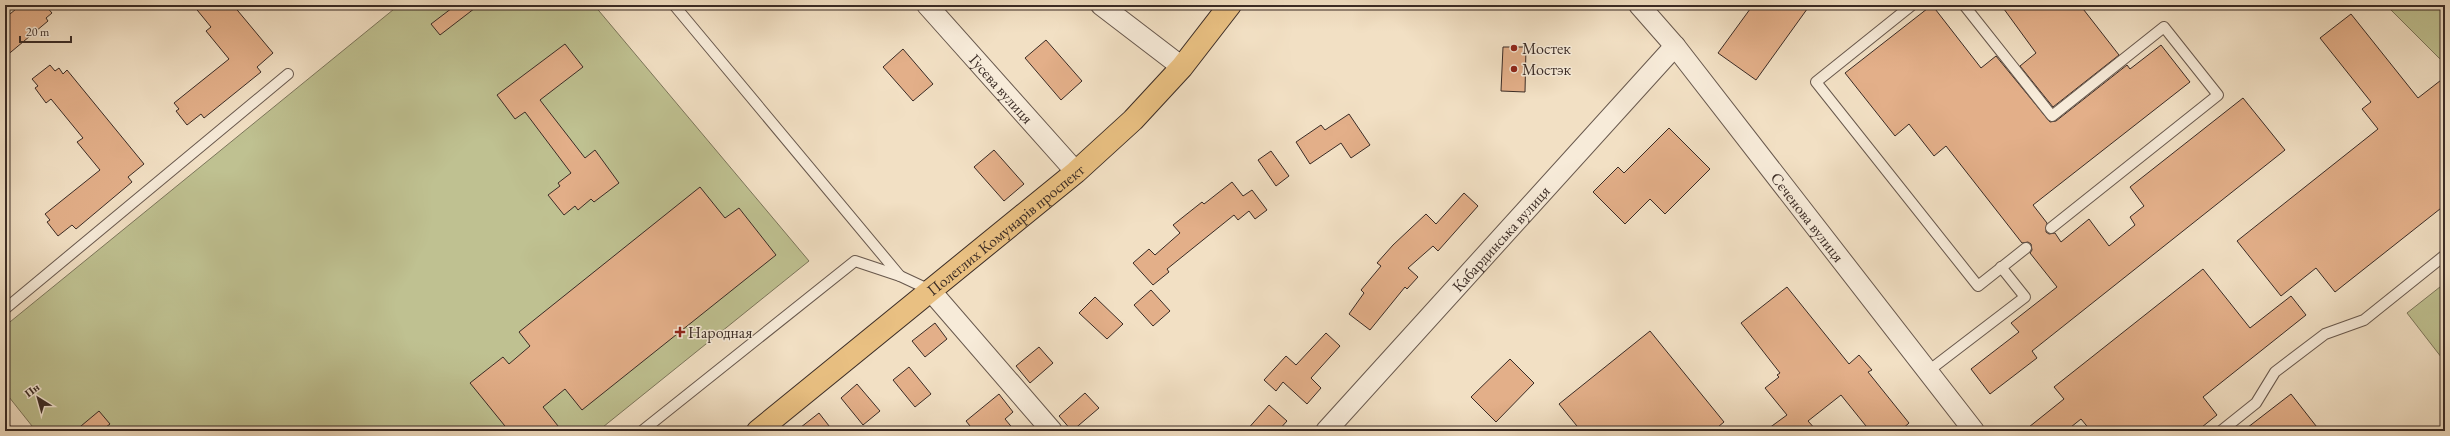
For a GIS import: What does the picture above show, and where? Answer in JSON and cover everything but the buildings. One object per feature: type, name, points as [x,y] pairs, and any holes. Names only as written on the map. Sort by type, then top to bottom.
[{"type":"main road","name":"Полеглих Комунарів проспект","points":[[758,431],[1076,172],[1133,120],[1182,67],[1230,5]]},
{"type":"street","name":"Гусєва вулиця","points":[[927,5],[1076,172]]},
{"type":"street","points":[[1102,5],[1182,67]]},
{"type":"street","name":"Сєченова вулиця","points":[[1639,5],[1675,46],[1974,431]]},
{"type":"street","name":"Кабардинська вулиця","points":[[1326,431],[1675,46]]},
{"type":"street","points":[[930,290],[1052,431]]},
{"type":"lane","points":[[674,5],[900,276]]},
{"type":"lane","points":[[1912,5],[1816,82],[1978,286],[2026,248]]},
{"type":"lane","points":[[1964,5],[2052,116],[2164,27],[2218,95],[2051,228]]},
{"type":"lane","points":[[5,309],[288,74]]},
{"type":"lane","points":[[2221,431],[2256,403],[2275,372],[2325,334],[2364,320],[2445,255]]},
{"type":"lane","points":[[642,431],[855,261],[900,276],[930,290]]},
{"type":"lane","points":[[1927,372],[2025,297],[2001,267]]},
{"type":"green space","points":[[399,5],[594,5],[809,261],[598,431],[36,431],[5,392],[5,326]]},
{"type":"green space","points":[[2386,5],[2445,5],[2445,64]]},
{"type":"green space","points":[[2445,283],[2445,362],[2407,313]]},
{"type":"place","name":"Мостек","points":[[1514,48]]},
{"type":"place","name":"Мостэк","points":[[1514,69]]},
{"type":"place","name":"Народная","points":[[680,332]]}]
